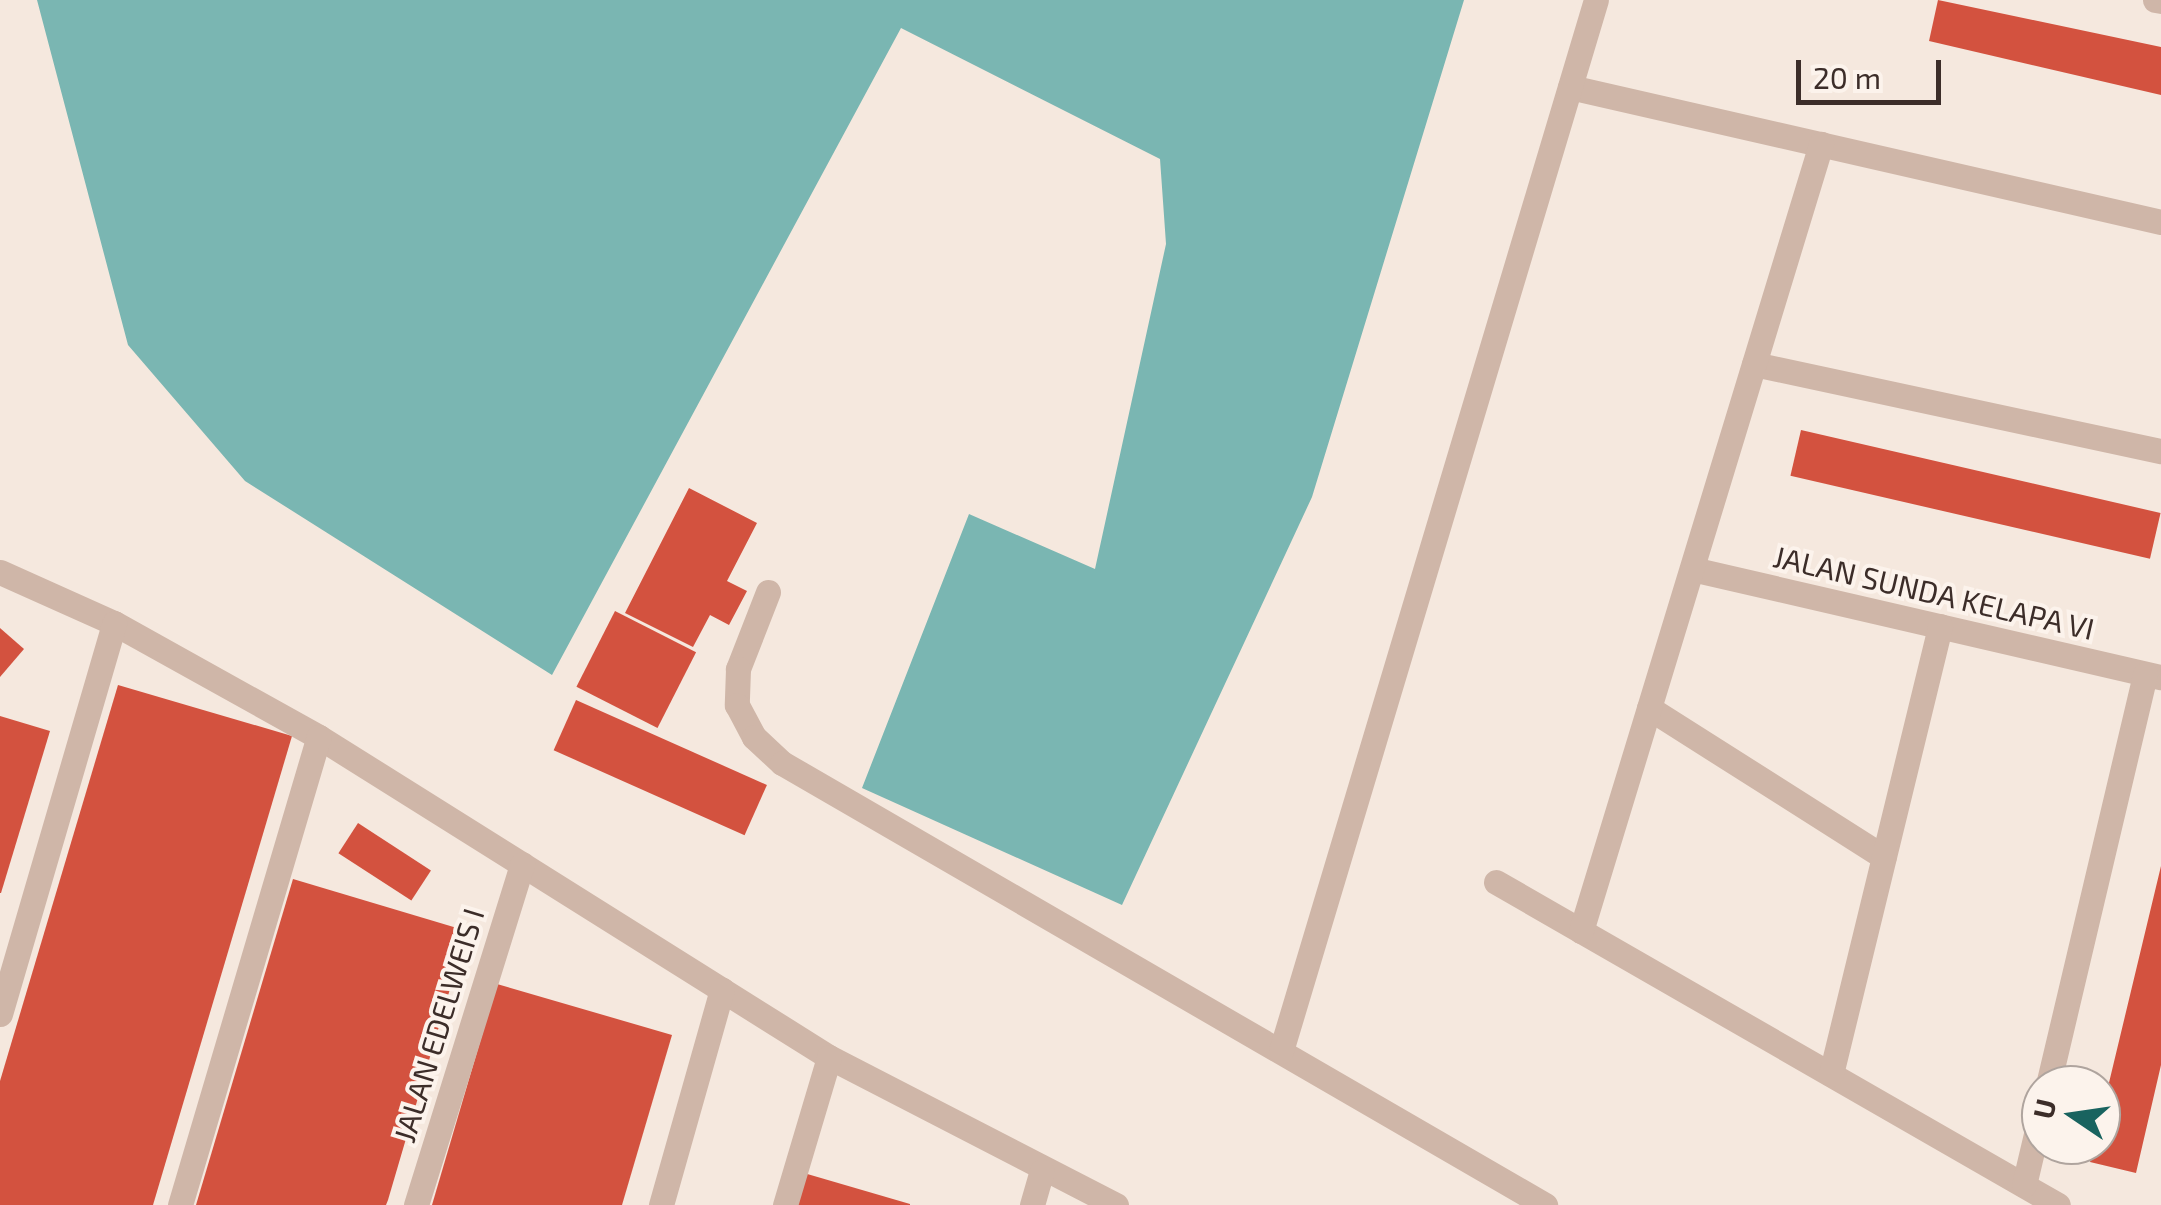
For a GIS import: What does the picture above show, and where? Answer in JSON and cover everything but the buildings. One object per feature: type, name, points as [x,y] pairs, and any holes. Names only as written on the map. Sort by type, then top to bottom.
[{"type":"street","points":[[1280,1051],[1596,0]]},
{"type":"street","points":[[1570,88],[2161,222]]},
{"type":"street","points":[[1581,931],[1821,144]]},
{"type":"street","points":[[1754,364],[2161,452]]},
{"type":"street","name":"JALAN SUNDA KELAPA VI","points":[[1692,569],[2153,676]]},
{"type":"street","points":[[0,572],[114,623],[318,736],[829,1057],[1042,1171],[1116,1205]]},
{"type":"street","points":[[768,592],[738,669],[738,705],[754,737],[782,763],[1545,1205]]},
{"type":"street","points":[[0,1014],[114,623]]},
{"type":"street","points":[[1830,1074],[1940,626]]},
{"type":"street","points":[[2053,1065],[2153,676]]},
{"type":"street","points":[[1649,708],[1884,857]]},
{"type":"street","points":[[180,1205],[318,736]]},
{"type":"street","name":"JALAN EDELWEIS I","points":[[416,1205],[522,864]]},
{"type":"street","points":[[1496,882],[2058,1205]]},
{"type":"street","points":[[661,1205],[722,989]]},
{"type":"street","points":[[784,1205],[829,1057]]},
{"type":"street","points":[[2024,1185],[2029,1165]]},
{"type":"street","points":[[1032,1205],[1042,1171]]},
{"type":"water","points":[[37,0],[1464,0],[1312,497],[1122,905],[862,788],[969,514],[1095,569],[1166,244],[1160,159],[901,28],[552,675],[245,481],[128,345]]}]
